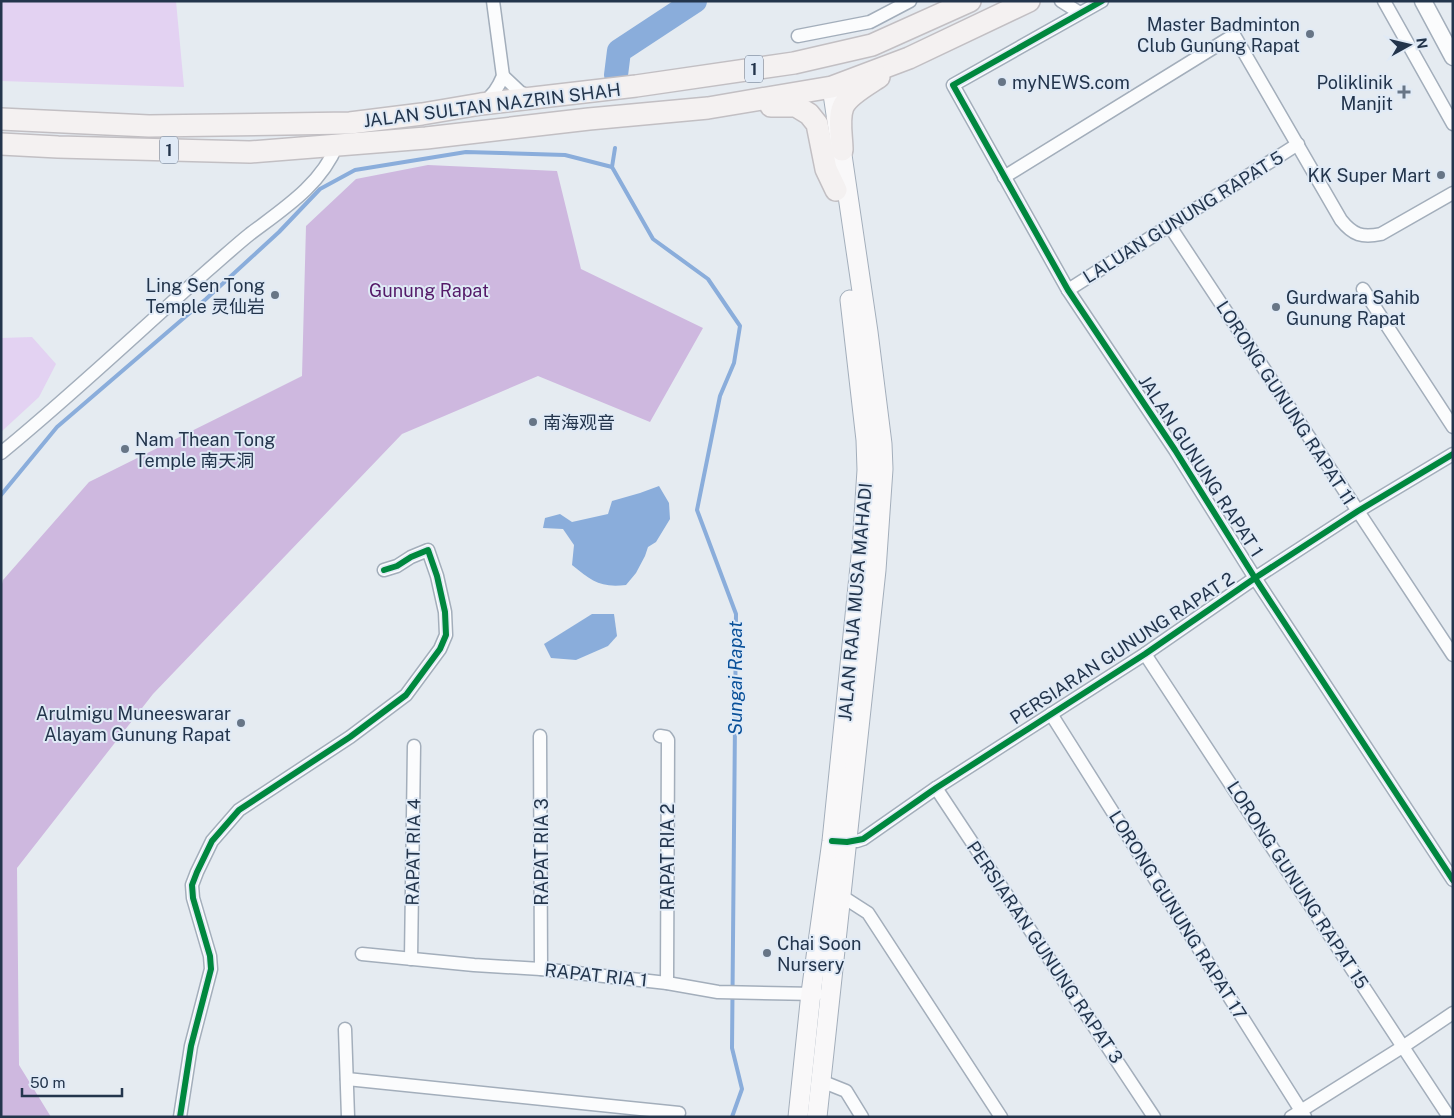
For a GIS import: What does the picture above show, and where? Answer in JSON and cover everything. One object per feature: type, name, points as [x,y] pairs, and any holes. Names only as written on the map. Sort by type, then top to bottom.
[{"type":"highway","name":"JALAN SULTAN NAZRIN SHAH","points":[[1,119],[148,126],[350,123],[794,63],[872,45],[970,1]]},
{"type":"highway","name":"JALAN SULTAN NAZRIN SHAH","points":[[1,144],[58,148],[250,152],[426,138],[579,120],[708,108],[827,84],[909,58],[1029,1]]},
{"type":"highway","points":[[678,80],[790,73],[806,74],[827,84],[836,63],[872,45]]},
{"type":"highway","points":[[842,150],[841,116],[843,106],[857,92],[909,58]]},
{"type":"highway","points":[[708,108],[796,106],[809,114],[817,124],[826,169],[836,190]]},
{"type":"main road","name":"JALAN RAJA MUSA MAHADI","points":[[798,1117],[811,993],[839,842],[876,570],[883,469],[882,444],[842,150],[827,84]]},
{"type":"main road","name":"JALAN RAJA MUSA MAHADI","points":[[817,1117],[840,895],[839,842],[867,470],[858,357],[836,190],[827,84]]},
{"type":"street","points":[[481,104],[492,95],[499,86],[503,76],[493,1]]},
{"type":"street","points":[[798,36],[870,22],[910,1]]},
{"type":"street","points":[[1061,1],[1082,7],[1102,1]]},
{"type":"street","points":[[1384,1],[1453,124]]},
{"type":"street","points":[[1423,1],[1451,51]]},
{"type":"street","name":"JALAN GUNUNG RAPAT 1","points":[[1082,7],[953,85],[1068,290],[1175,450],[1255,578],[1453,880]]},
{"type":"street","points":[[1004,177],[1234,35],[1340,220],[1348,228],[1358,235],[1381,234],[1453,193]]},
{"type":"street","points":[[503,76],[520,92],[532,98]]},
{"type":"street","name":"LALUAN GUNUNG RAPAT 5","points":[[1068,290],[1298,144]]},
{"type":"street","points":[[1,453],[47,415],[241,241],[319,177],[331,161],[336,145]]},
{"type":"street","name":"LORONG GUNUNG RAPAT 11","points":[[1169,225],[1453,655]]},
{"type":"street","points":[[1363,289],[1453,427]]},
{"type":"street","name":"PERSIARAN GUNUNG RAPAT 2","points":[[839,842],[862,839],[936,788],[1145,654],[1255,578],[1358,511],[1453,454]]},
{"type":"street","points":[[180,1117],[191,1046],[211,969],[210,956],[193,898],[192,885],[212,841],[240,810],[350,737],[406,695],[440,649],[446,635],[445,612],[437,576],[428,550],[411,557],[398,566],[384,570]]},
{"type":"street","name":"LORONG GUNUNG RAPAT 15","points":[[1145,654],[1449,1117]]},
{"type":"street","name":"LORONG GUNUNG RAPAT 17","points":[[1051,714],[1299,1115]]},
{"type":"street","name":"RAPAT RIA 3","points":[[540,736],[541,969]]},
{"type":"street","name":"RAPAT RIA 2","points":[[660,736],[666,737],[668,740],[667,983]]},
{"type":"street","name":"RAPAT RIA 4","points":[[411,959],[414,746]]},
{"type":"street","name":"PERSIARAN GUNUNG RAPAT 3","points":[[936,788],[1154,1117]]},
{"type":"street","points":[[840,895],[868,913],[1001,1117]]},
{"type":"street","name":"RAPAT RIA 1","points":[[362,954],[541,969],[667,983],[718,992],[830,994]]},
{"type":"street","points":[[1299,1115],[1453,1013]]},
{"type":"street","points":[[346,1029],[348,1117]]},
{"type":"street","points":[[347,1079],[679,1113]]},
{"type":"street","points":[[821,1081],[846,1091],[862,1117]]},
{"type":"shaded area","points":[[1,1],[176,1],[184,87],[1,81]]},
{"type":"shaded area","points":[[32,337],[56,364],[39,397],[1,432],[1,338]]},
{"type":"green space","name":"Gunung Rapat","points":[[428,165],[557,171],[581,269],[703,328],[650,422],[538,376],[402,434],[153,694],[17,868],[19,1065],[51,1117],[1,1117],[1,588],[3,580],[89,482],[302,376],[306,226],[356,179]]},
{"type":"water","points":[[659,486],[669,503],[670,519],[656,542],[648,547],[636,573],[626,585],[603,584],[585,575],[572,565],[574,545],[563,529],[543,528],[545,518],[560,514],[572,522],[608,514],[612,501]]},
{"type":"water","points":[[592,614],[614,614],[617,636],[608,646],[576,660],[551,658],[544,644]]},
{"type":"waterway","name":"Sungai Rapat","points":[[616,75],[619,51],[695,1]]},
{"type":"waterway","name":"Sungai Rapat","points":[[615,148],[612,167],[653,239],[708,279],[740,326],[734,363],[720,396],[697,510],[736,614],[732,1048],[742,1089],[732,1117]]},
{"type":"waterway","points":[[1,495],[57,427],[206,299],[279,232],[320,189],[355,170],[466,152],[565,155],[612,167]]},
{"type":"cycle path","points":[[1102,1],[953,85],[1068,290],[1175,450],[1255,578],[1453,880]]},
{"type":"cycle path","points":[[832,841],[847,842],[863,839],[936,788],[1145,654],[1255,578],[1358,511],[1453,454]]},
{"type":"cycle path","points":[[180,1117],[191,1046],[211,969],[210,956],[193,898],[192,885],[212,841],[239,810],[350,737],[406,695],[440,649],[446,635],[445,612],[437,576],[428,550],[411,557],[397,566],[384,570]]},
{"type":"place","name":"Master Badminton Club Gunung Rapat","points":[[1310,34]]},
{"type":"place","name":"myNEWS.com","points":[[1002,82]]},
{"type":"place","name":"Poliklinik Manjit","points":[[1404,92]]},
{"type":"place","name":"KK Super Mart","points":[[1441,175]]},
{"type":"place","name":"Ling Sen Tong Temple 灵仙岩","points":[[275,295]]},
{"type":"place","name":"Gurdwara Sahib Gunung Rapat","points":[[1276,307]]},
{"type":"place","name":"南海观音","points":[[533,422]]},
{"type":"place","name":"Nam Thean Tong Temple 南天洞","points":[[125,449]]},
{"type":"place","name":"Arulmigu Muneeswarar Alayam Gunung Rapat","points":[[241,723]]},
{"type":"place","name":"Chai Soon Nursery","points":[[767,953]]}]
